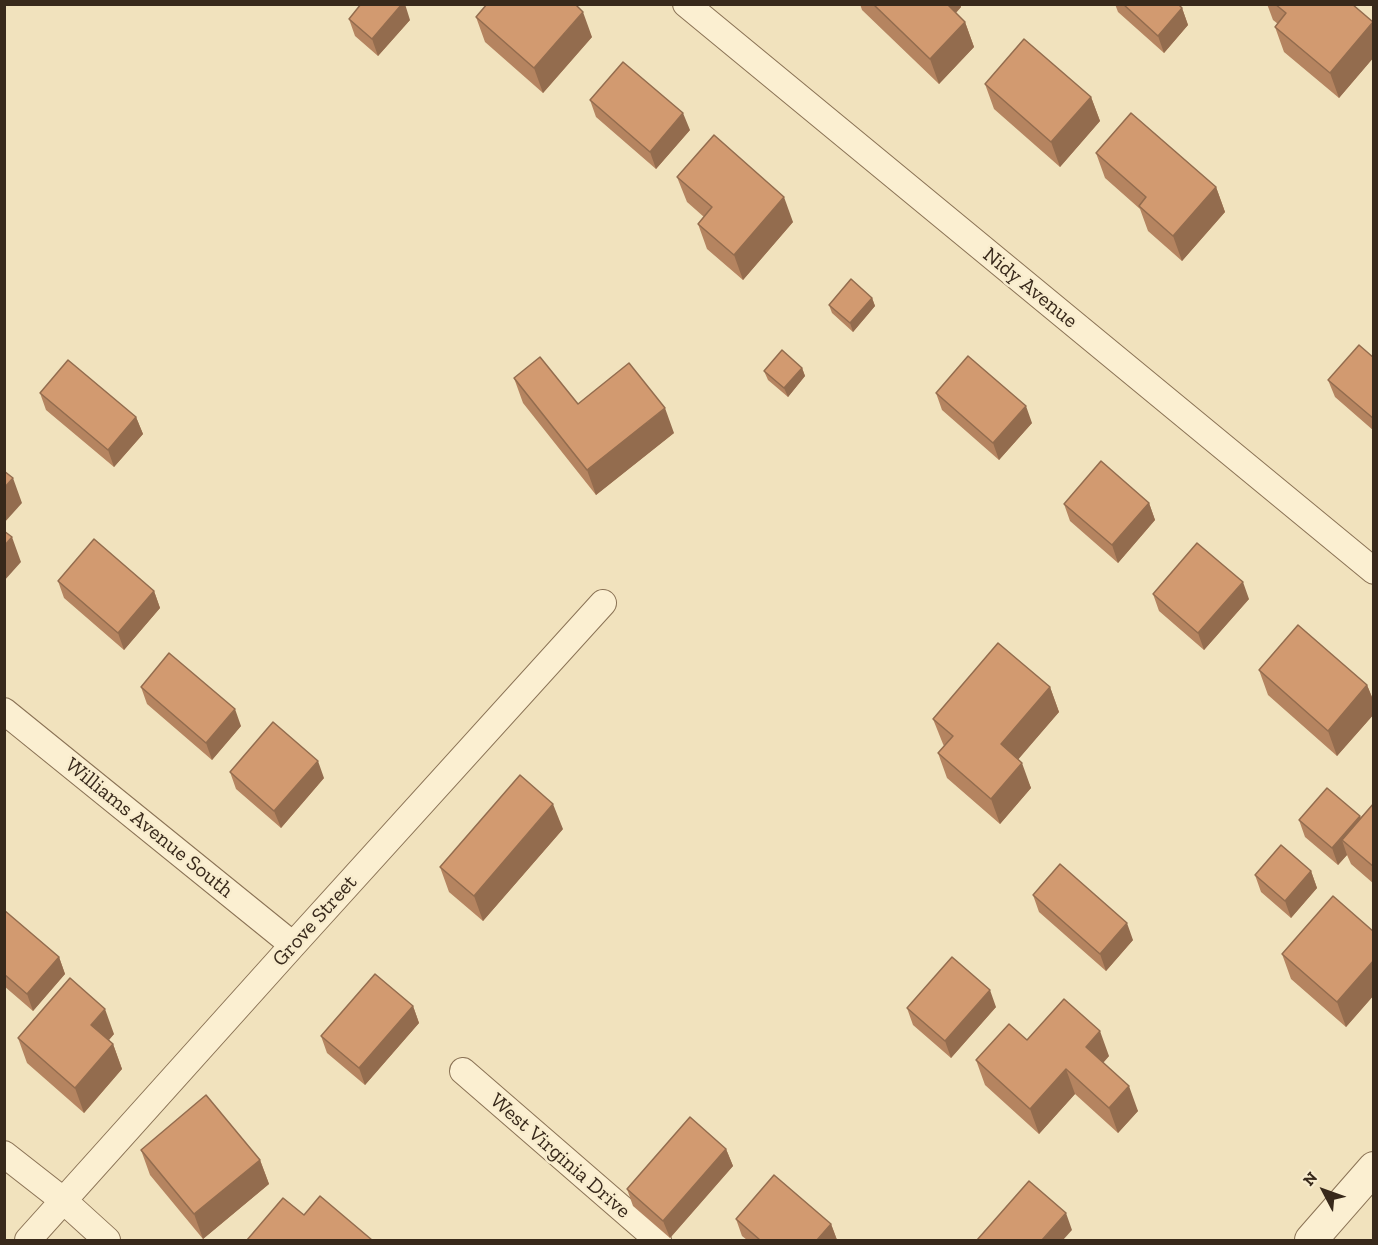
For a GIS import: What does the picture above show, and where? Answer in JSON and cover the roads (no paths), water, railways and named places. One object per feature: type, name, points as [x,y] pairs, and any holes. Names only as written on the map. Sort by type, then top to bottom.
[{"type":"street","name":"Nidy Avenue","points":[[686,4],[1374,571]]},
{"type":"street","name":"Grove Street","points":[[28,1240],[603,603]]},
{"type":"street","name":"Williams Avenue South","points":[[4,711],[292,945]]},
{"type":"street","name":"West Virginia Drive","points":[[462,1071],[658,1240]]},
{"type":"street","points":[[4,1154],[64,1201],[107,1240]]},
{"type":"street","points":[[1311,1240],[1374,1168]]}]
